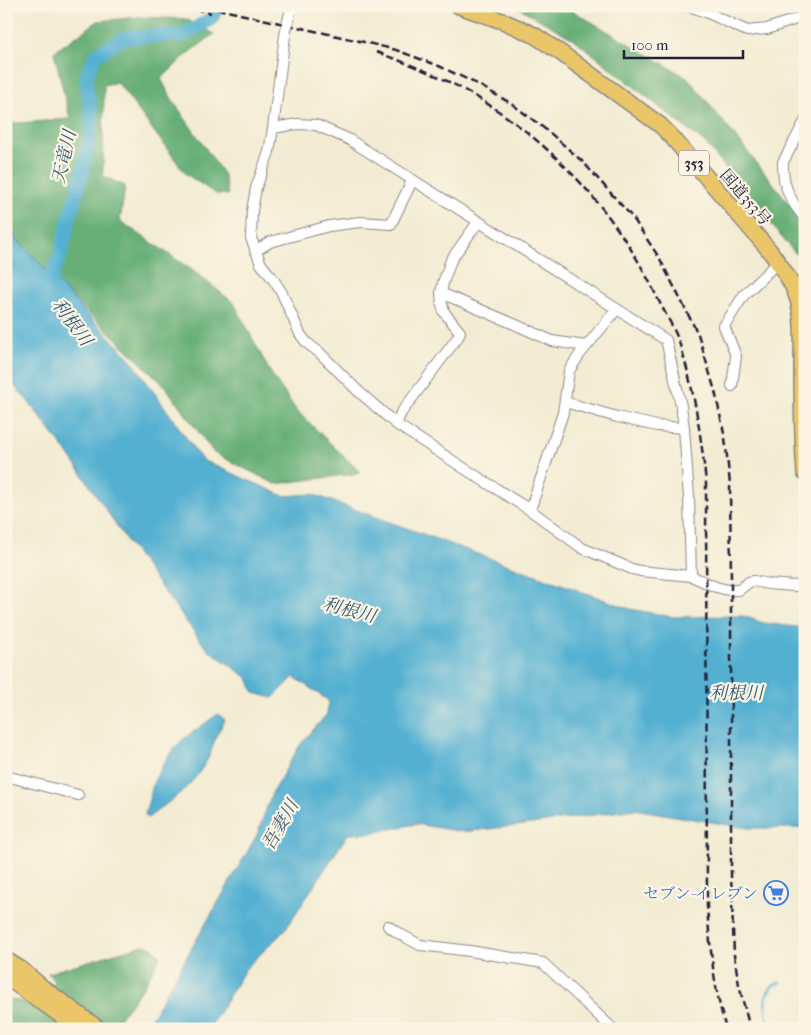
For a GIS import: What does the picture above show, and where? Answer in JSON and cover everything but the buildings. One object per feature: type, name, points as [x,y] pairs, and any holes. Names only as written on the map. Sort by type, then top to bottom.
[{"type":"highway","name":"国道353号","points":[[459,6],[505,22],[534,35],[660,125],[778,262],[792,285],[798,301],[802,322],[805,473]]},
{"type":"highway","points":[[6,960],[22,970],[38,991],[80,1029]]},
{"type":"highway","points":[[10,984],[38,991],[99,1029]]},
{"type":"street","points":[[689,6],[747,31],[766,28],[805,16]]},
{"type":"street","points":[[291,9],[285,35],[269,152],[256,188],[252,211],[251,238],[261,264],[282,293],[300,334],[307,343],[396,424],[530,510],[582,548],[640,571],[691,576],[716,588],[728,590],[739,590],[749,582],[794,586],[805,584]]},
{"type":"street","points":[[805,122],[783,162],[785,184],[794,206],[805,218]]},
{"type":"street","points":[[273,128],[298,124],[316,125],[348,139],[666,340],[684,428],[689,497],[691,576]]},
{"type":"street","points":[[793,142],[805,143]]},
{"type":"street","points":[[256,250],[270,242],[329,226],[360,222],[391,224],[412,181]]},
{"type":"street","points":[[396,424],[401,413],[458,337],[460,332],[444,312],[441,294],[451,260],[478,222]]},
{"type":"street","points":[[732,386],[736,356],[724,326],[744,295],[778,262]]},
{"type":"street","points":[[441,294],[552,341],[586,346]]},
{"type":"street","points":[[530,510],[563,413],[569,371],[586,346],[617,309]]},
{"type":"street","points":[[565,402],[617,417],[658,426],[684,428]]},
{"type":"street","points":[[6,776],[78,795]]},
{"type":"street","points":[[388,926],[398,934],[420,945],[543,963],[614,1029]]},
{"type":"green space","points":[[516,6],[564,6],[688,78],[805,223],[805,263],[788,245],[706,144],[575,40]]},
{"type":"green space","points":[[139,17],[186,19],[214,34],[184,57],[161,79],[173,101],[224,175],[228,195],[216,194],[186,174],[117,82],[104,85],[103,176],[125,186],[120,221],[192,270],[234,303],[269,370],[296,410],[361,473],[275,484],[214,453],[164,385],[64,289],[6,228],[6,124],[70,119],[54,52],[98,21]]},
{"type":"green space","points":[[143,945],[153,948],[160,955],[143,987],[116,1023],[105,1029],[6,1029],[6,998],[23,1002],[55,983],[48,973]]},
{"type":"water","points":[[6,228],[132,361],[202,460],[284,496],[312,494],[630,609],[673,617],[743,616],[763,623],[805,628],[805,828],[747,828],[634,809],[463,832],[416,824],[369,833],[348,834],[284,931],[246,968],[209,1029],[145,1029],[257,835],[272,793],[300,745],[327,714],[329,701],[294,677],[273,698],[254,693],[248,678],[206,648],[129,544],[72,459],[28,401],[6,377]]},
{"type":"water","points":[[218,714],[225,720],[200,771],[180,793],[148,818],[145,815],[154,781],[167,758],[182,740]]},
{"type":"waterway","name":"天竜川","points":[[48,294],[54,269],[60,258],[82,176],[91,131],[91,110],[86,77],[96,55],[128,37],[184,35],[211,19],[218,6]]},
{"type":"waterway","points":[[769,1029],[766,1008],[767,995],[774,985],[781,982]]},
{"type":"railway","points":[[184,6],[211,13]]},
{"type":"railway","points":[[205,6],[396,50],[439,66],[477,84],[512,104],[549,132],[583,162],[633,218],[660,259],[698,334],[715,391],[725,438],[730,484],[731,875],[734,955],[750,1029]]},
{"type":"railway","points":[[376,52],[422,70],[466,91],[525,130],[552,154],[577,179],[621,234],[640,264],[678,339],[696,411],[706,483],[707,906],[713,968],[718,999],[726,1029]]},
{"type":"place","name":"セブン-イレブン","points":[[776,893]]},
{"type":"water label","name":"利根川","points":[[72,322]]},
{"type":"water label","name":"利根川","points":[[349,610]]},
{"type":"water label","name":"利根川","points":[[736,693]]},
{"type":"water label","name":"吾妻川","points":[[280,825]]}]
